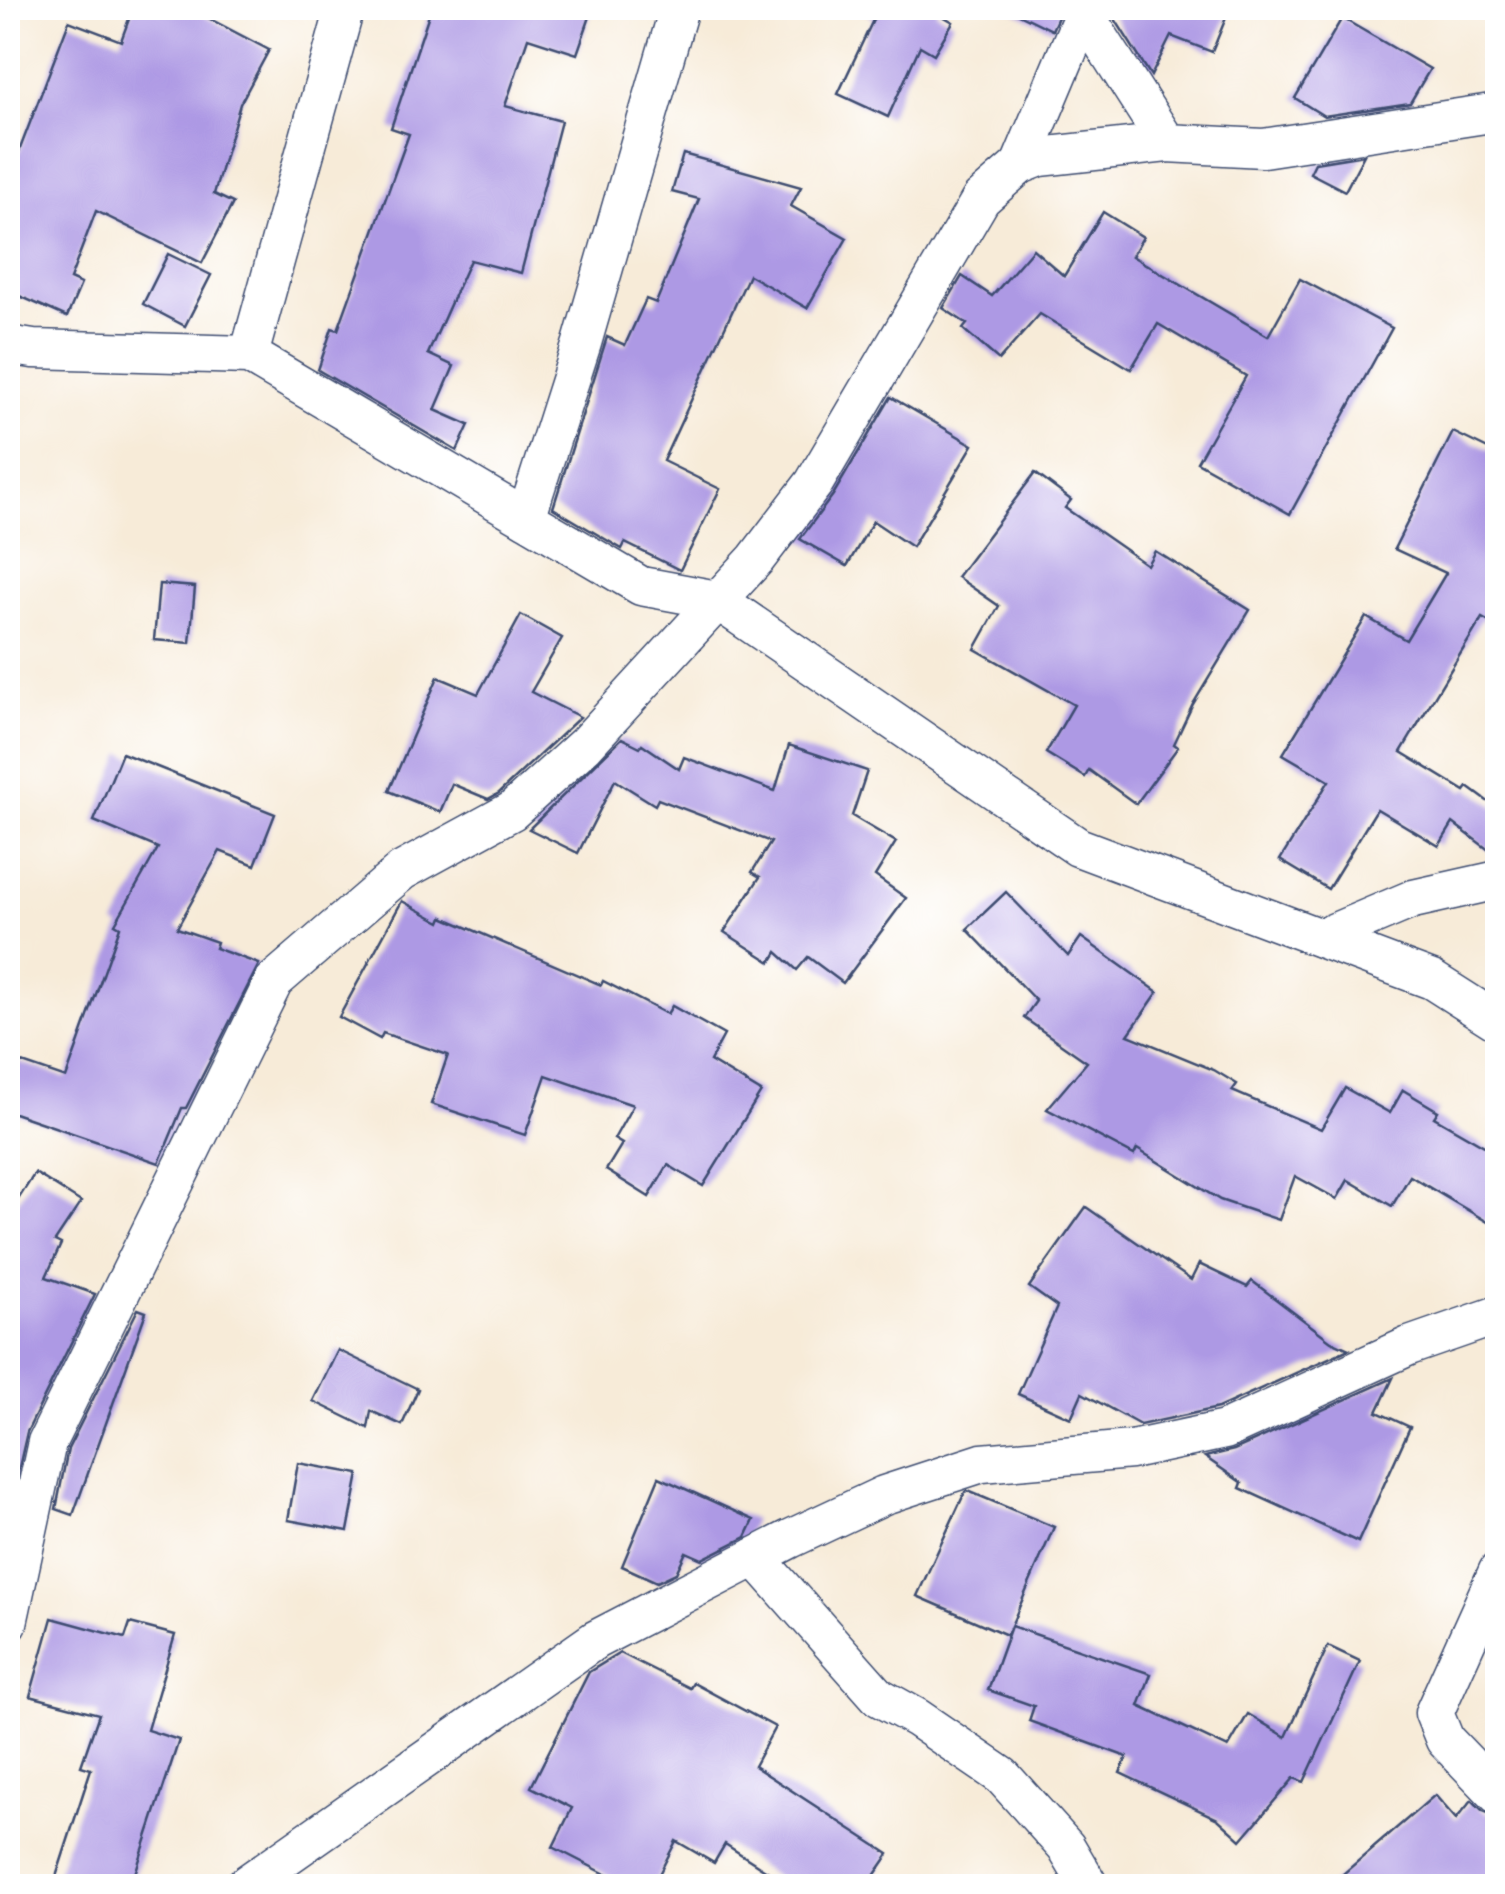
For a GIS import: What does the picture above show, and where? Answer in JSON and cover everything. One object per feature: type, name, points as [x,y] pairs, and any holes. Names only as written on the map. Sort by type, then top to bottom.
[{"type":"street","points":[[248,355],[345,8]]},
{"type":"street","points":[[526,518],[582,343],[679,8]]},
{"type":"street","points":[[1085,12],[1167,143]]},
{"type":"street","points":[[1020,164],[1085,12]]},
{"type":"street","points":[[8,1624],[47,1442],[274,981],[402,871],[512,811],[585,745],[756,559],[814,483],[980,199],[1020,164],[1040,157],[1167,143],[1264,148],[1498,112]]},
{"type":"street","points":[[16,350],[248,355],[641,586],[718,600],[1078,847],[1432,980],[1498,1022]]},
{"type":"street","points":[[1320,938],[1413,899],[1498,880]]},
{"type":"street","points":[[244,1886],[595,1640],[884,1495],[982,1463],[1131,1450],[1225,1430],[1409,1346],[1498,1315]]},
{"type":"street","points":[[755,1557],[878,1696],[918,1718],[1002,1776],[1066,1847],[1089,1886]]},
{"type":"street","points":[[1498,1571],[1434,1713],[1445,1740],[1498,1795]]},
{"type":"building","points":[[133,8],[189,8],[269,50],[240,104],[214,194],[233,203],[202,263],[96,211],[70,279],[81,284],[67,317],[8,291],[8,180],[69,21],[121,41]]},
{"type":"building","points":[[431,8],[593,8],[577,54],[528,38],[505,106],[561,121],[521,273],[470,260],[428,354],[454,366],[435,410],[469,425],[457,451],[318,370],[332,328],[338,330],[409,134],[391,128]]},
{"type":"building","points":[[857,8],[938,8],[936,12],[953,22],[934,54],[920,46],[888,117],[838,94],[874,18]]},
{"type":"building","points":[[1007,8],[1062,8],[1052,30]]},
{"type":"building","points":[[1108,8],[1230,8],[1212,52],[1171,36],[1151,76]]},
{"type":"building","points":[[1342,18],[1430,69],[1410,103],[1324,116],[1295,98]]},
{"type":"building","points":[[683,154],[801,187],[791,206],[847,238],[807,308],[749,275],[663,461],[720,489],[680,570],[625,543],[622,549],[553,508],[607,337],[625,345],[646,299],[656,303],[699,199],[672,192]]},
{"type":"building","points":[[1364,155],[1345,191],[1310,173],[1315,163]]},
{"type":"building","points":[[1103,212],[1143,237],[1132,256],[1268,336],[1300,279],[1392,328],[1290,514],[1197,462],[1246,376],[1158,324],[1131,369],[1040,314],[999,360],[963,329],[967,324],[943,308],[962,276],[992,296],[1033,249],[1064,276]]},
{"type":"building","points":[[168,254],[211,275],[185,326],[143,304]]},
{"type":"building","points":[[891,397],[973,445],[912,547],[873,521],[847,566],[800,539],[833,495]]},
{"type":"building","points":[[1453,432],[1498,454],[1498,627],[1482,618],[1401,752],[1465,791],[1468,787],[1498,809],[1498,857],[1453,823],[1439,846],[1377,809],[1328,889],[1280,860],[1329,781],[1283,754],[1366,617],[1406,640],[1446,573],[1394,549]]},
{"type":"building","points":[[1035,473],[1071,500],[1065,508],[1147,565],[1155,551],[1250,610],[1193,704],[1174,744],[1178,747],[1136,804],[1089,770],[1085,777],[1046,753],[1074,705],[975,649],[999,606],[957,577]]},
{"type":"building","points":[[159,584],[195,587],[190,643],[154,640]]},
{"type":"building","points":[[521,615],[562,638],[531,692],[580,717],[488,799],[452,784],[440,812],[389,791],[438,677],[478,694]]},
{"type":"building","points":[[622,738],[640,747],[642,744],[679,769],[684,757],[775,791],[789,745],[867,771],[852,816],[896,842],[875,876],[906,898],[843,983],[808,957],[797,970],[777,952],[771,962],[724,932],[760,877],[752,872],[771,842],[658,799],[655,805],[615,780],[578,853],[529,829]]},
{"type":"building","points":[[122,753],[275,814],[255,865],[220,851],[177,928],[217,942],[215,948],[259,964],[186,1108],[182,1108],[159,1163],[8,1111],[8,1058],[66,1078],[120,927],[115,924],[158,848],[94,821]]},
{"type":"building","points":[[1006,892],[1068,956],[1081,937],[1158,992],[1128,1035],[1214,1070],[1237,1084],[1232,1091],[1321,1129],[1345,1088],[1390,1113],[1403,1090],[1438,1111],[1434,1117],[1498,1154],[1498,1228],[1410,1176],[1392,1206],[1348,1180],[1337,1199],[1295,1176],[1279,1220],[1220,1200],[1137,1149],[1134,1155],[1047,1109],[1087,1062],[1024,1018],[1036,1001],[967,929]]},
{"type":"building","points":[[402,901],[441,922],[443,917],[601,985],[603,981],[667,1014],[672,1006],[724,1035],[710,1061],[761,1092],[703,1186],[668,1165],[649,1197],[606,1170],[622,1144],[614,1139],[633,1105],[546,1075],[525,1135],[431,1104],[448,1055],[383,1033],[380,1039],[339,1017]]},
{"type":"building","points":[[35,1173],[81,1202],[55,1241],[61,1244],[46,1277],[95,1294],[27,1432],[13,1494],[8,1492],[8,1215]]},
{"type":"building","points":[[1086,1207],[1191,1280],[1199,1264],[1247,1287],[1252,1281],[1331,1341],[1349,1349],[1218,1408],[1140,1425],[1082,1393],[1071,1418],[1018,1394],[1057,1307],[1029,1287]]},
{"type":"building","points":[[138,1309],[146,1312],[73,1515],[56,1509],[68,1449]]},
{"type":"building","points":[[338,1350],[418,1389],[402,1425],[371,1411],[368,1428],[313,1401]]},
{"type":"building","points":[[1393,1378],[1377,1412],[1410,1427],[1358,1542],[1240,1488],[1242,1483],[1205,1457],[1234,1450]]},
{"type":"building","points":[[298,1463],[359,1474],[348,1531],[288,1520]]},
{"type":"building","points":[[659,1477],[754,1520],[746,1537],[702,1559],[686,1552],[676,1573],[657,1582],[622,1566]]},
{"type":"building","points":[[968,1491],[1054,1527],[1007,1635],[917,1596]]},
{"type":"building","points":[[52,1618],[125,1638],[130,1623],[175,1635],[147,1730],[179,1740],[131,1886],[53,1886],[91,1769],[81,1766],[99,1714],[30,1696]]},
{"type":"building","points":[[1011,1626],[1151,1674],[1139,1706],[1228,1748],[1248,1714],[1286,1737],[1328,1646],[1360,1661],[1304,1782],[1294,1778],[1241,1840],[1218,1819],[1120,1773],[1127,1757],[1029,1721],[1034,1706],[988,1690]]},
{"type":"building","points":[[620,1653],[690,1688],[693,1683],[775,1727],[754,1766],[889,1854],[867,1886],[790,1886],[725,1844],[714,1863],[676,1841],[653,1886],[629,1886],[553,1847],[572,1808],[531,1787],[589,1672]]},
{"type":"building","points":[[1435,1795],[1456,1819],[1472,1800],[1483,1811],[1498,1817],[1498,1874],[1483,1886],[1329,1886]]}]
